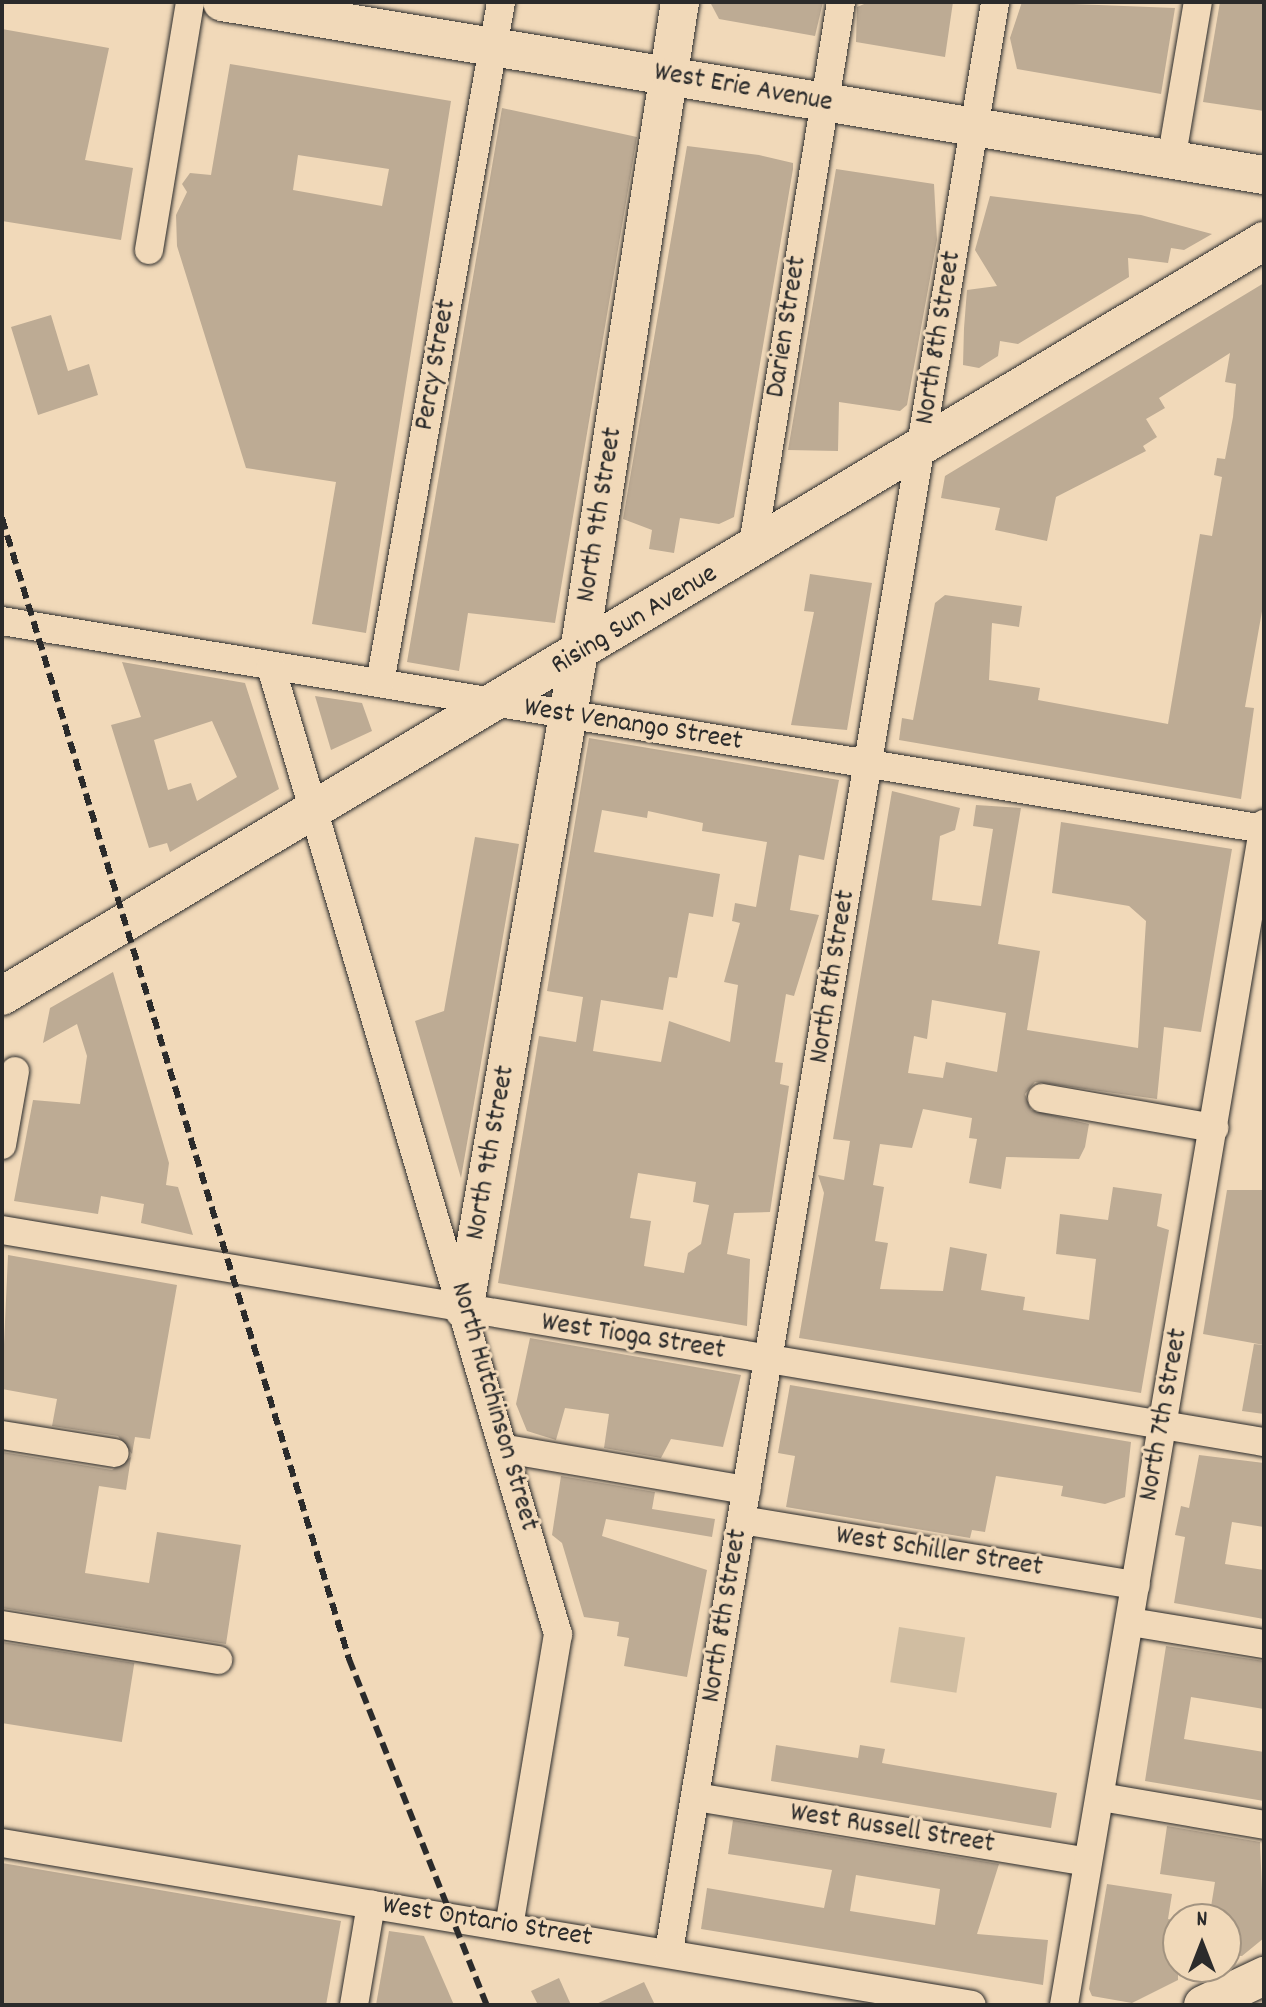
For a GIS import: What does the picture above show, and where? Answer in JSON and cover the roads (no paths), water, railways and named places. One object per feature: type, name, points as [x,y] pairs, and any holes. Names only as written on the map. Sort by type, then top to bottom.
[{"type":"street","points":[[149,250],[190,2]]},
{"type":"street","name":"West Erie Avenue","points":[[222,2],[356,13],[493,47],[1264,175]]},
{"type":"street","name":"Percy Street","points":[[380,683],[501,2]]},
{"type":"street","name":"North 9th Street","points":[[464,1310],[569,715],[680,2]]},
{"type":"street","name":"Darien Street","points":[[752,551],[841,2]]},
{"type":"street","name":"North 8th Street","points":[[669,1951],[771,1361],[995,2]]},
{"type":"street","points":[[1171,161],[1198,2]]},
{"type":"street","name":"Rising Sun Avenue","points":[[2,996],[318,813],[579,652],[752,551],[1264,241]]},
{"type":"street","name":"West Venango Street","points":[[2,621],[1264,827]]},
{"type":"street","name":"North Hutchinson Street","points":[[271,667],[318,813],[558,1634],[509,1927]]},
{"type":"street","name":"North 7th Street","points":[[1064,2005],[1264,827]]},
{"type":"street","points":[[2,1145],[15,1071]]},
{"type":"street","points":[[1042,1098],[1214,1128]]},
{"type":"street","name":"West Tioga Street","points":[[2,1230],[1264,1442]]},
{"type":"street","points":[[2,1435],[115,1453]]},
{"type":"street","points":[[506,1449],[747,1490]]},
{"type":"street","name":"West Schiller Street","points":[[742,1520],[1136,1585]]},
{"type":"street","points":[[1131,1622],[1264,1644]]},
{"type":"street","points":[[2,1625],[218,1660]]},
{"type":"street","name":"West Russell Street","points":[[696,1797],[1088,1862]]},
{"type":"street","points":[[1101,1797],[1264,1825]]},
{"type":"street","name":"West Ontario Street","points":[[2,1843],[669,1951],[972,2005]]},
{"type":"street","points":[[354,2005],[371,1904]]},
{"type":"street","points":[[1203,2005],[1264,1976]]},
{"type":"railway","points":[[2,518],[349,1659],[487,2005]]}]
